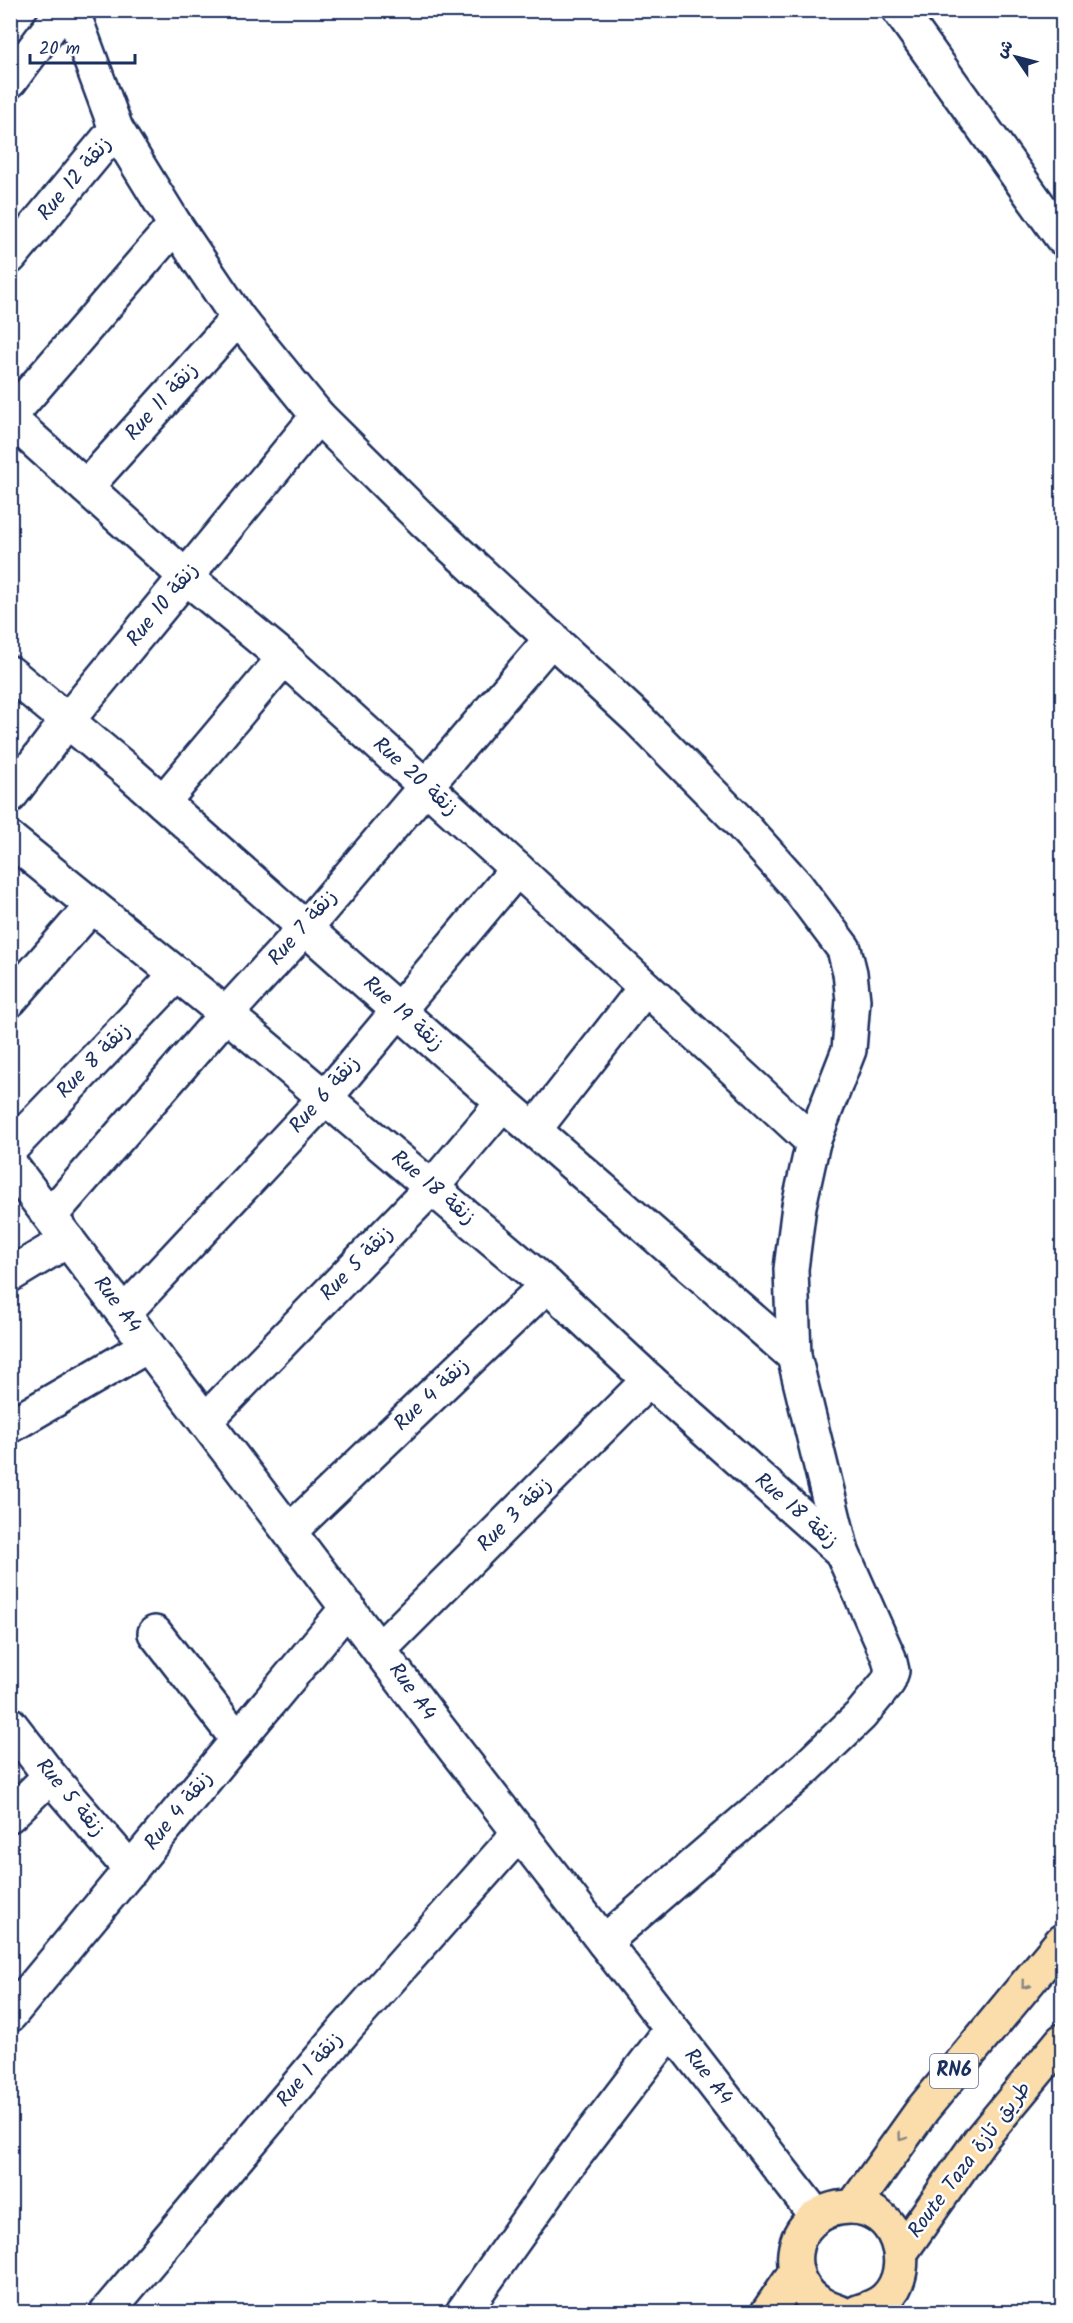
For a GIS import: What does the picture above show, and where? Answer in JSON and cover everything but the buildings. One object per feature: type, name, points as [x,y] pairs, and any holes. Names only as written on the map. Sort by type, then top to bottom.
[{"type":"highway","name":"RN6","points":[[853,2207],[923,2109],[1062,1941]]},
{"type":"highway","name":"Route Taza طريق تازة","points":[[901,2252],[980,2140],[1062,2041]]},
{"type":"highway","points":[[839,2313],[812,2300],[801,2286],[794,2256],[798,2241],[817,2217],[834,2208],[853,2207],[870,2211],[885,2221],[896,2235],[901,2252],[901,2268],[892,2305],[873,2307],[858,2313]]},
{"type":"highway","points":[[768,2313],[796,2271]]},
{"type":"street","points":[[10,81],[63,10]]},
{"type":"street","points":[[72,10],[116,129],[175,225],[238,318],[318,416],[425,522],[637,718],[736,818],[796,885],[844,949],[853,1000],[849,1050],[813,1142],[799,1206],[791,1269],[794,1356],[842,1552],[890,1658],[892,1671],[888,1682],[861,1715],[807,1767],[604,1942]]},
{"type":"street","points":[[899,10],[1062,238]]},
{"type":"street","name":"Rue 12 زنقة","points":[[10,257],[116,129]]},
{"type":"street","points":[[10,417],[175,225]]},
{"type":"street","name":"Rue 11 زنقة","points":[[86,487],[238,318]]},
{"type":"street","name":"Rue 10 زنقة","points":[[10,796],[67,721],[318,416]]},
{"type":"street","name":"Rue 20 زنقة","points":[[10,417],[186,577],[284,658],[813,1142]]},
{"type":"street","name":"Rue 7 زنقة","points":[[59,1228],[226,1014],[306,927],[552,638]]},
{"type":"street","points":[[163,802],[284,658]]},
{"type":"street","name":"Rue 19 زنقة","points":[[10,673],[163,802],[503,1103],[794,1356]]},
{"type":"street","name":"Rue 18 زنقة","points":[[10,839],[326,1097],[547,1285],[649,1380],[842,1552]]},
{"type":"street","name":"Rue 6 زنقة","points":[[124,1313],[326,1097],[517,869]]},
{"type":"street","points":[[10,1000],[92,906]]},
{"type":"street","name":"Rue 8 زنقة","points":[[10,1149],[177,974]]},
{"type":"street","points":[[534,1130],[645,988]]},
{"type":"street","name":"Rue 5 زنقة","points":[[206,1420],[432,1187],[503,1103]]},
{"type":"street","name":"Rue A4","points":[[10,1164],[439,1729],[817,2217]]},
{"type":"street","points":[[10,1275],[59,1228]]},
{"type":"street","name":"Rue 4 زنقة","points":[[290,1531],[547,1285]]},
{"type":"street","points":[[10,1426],[147,1346]]},
{"type":"street","name":"Rue 3 زنقة","points":[[380,1649],[649,1380]]},
{"type":"street","name":"Rue 4 زنقة","points":[[10,2015],[348,1607]]},
{"type":"street","points":[[155,1633],[238,1740]]},
{"type":"street","name":"Rue 5 زنقة","points":[[10,1724],[50,1776],[131,1870]]},
{"type":"street","points":[[10,1815],[50,1776]]},
{"type":"street","name":"Rue 1 زنقة","points":[[107,2313],[347,2026],[520,1832]]},
{"type":"street","points":[[464,2313],[561,2174],[671,2030]]}]
